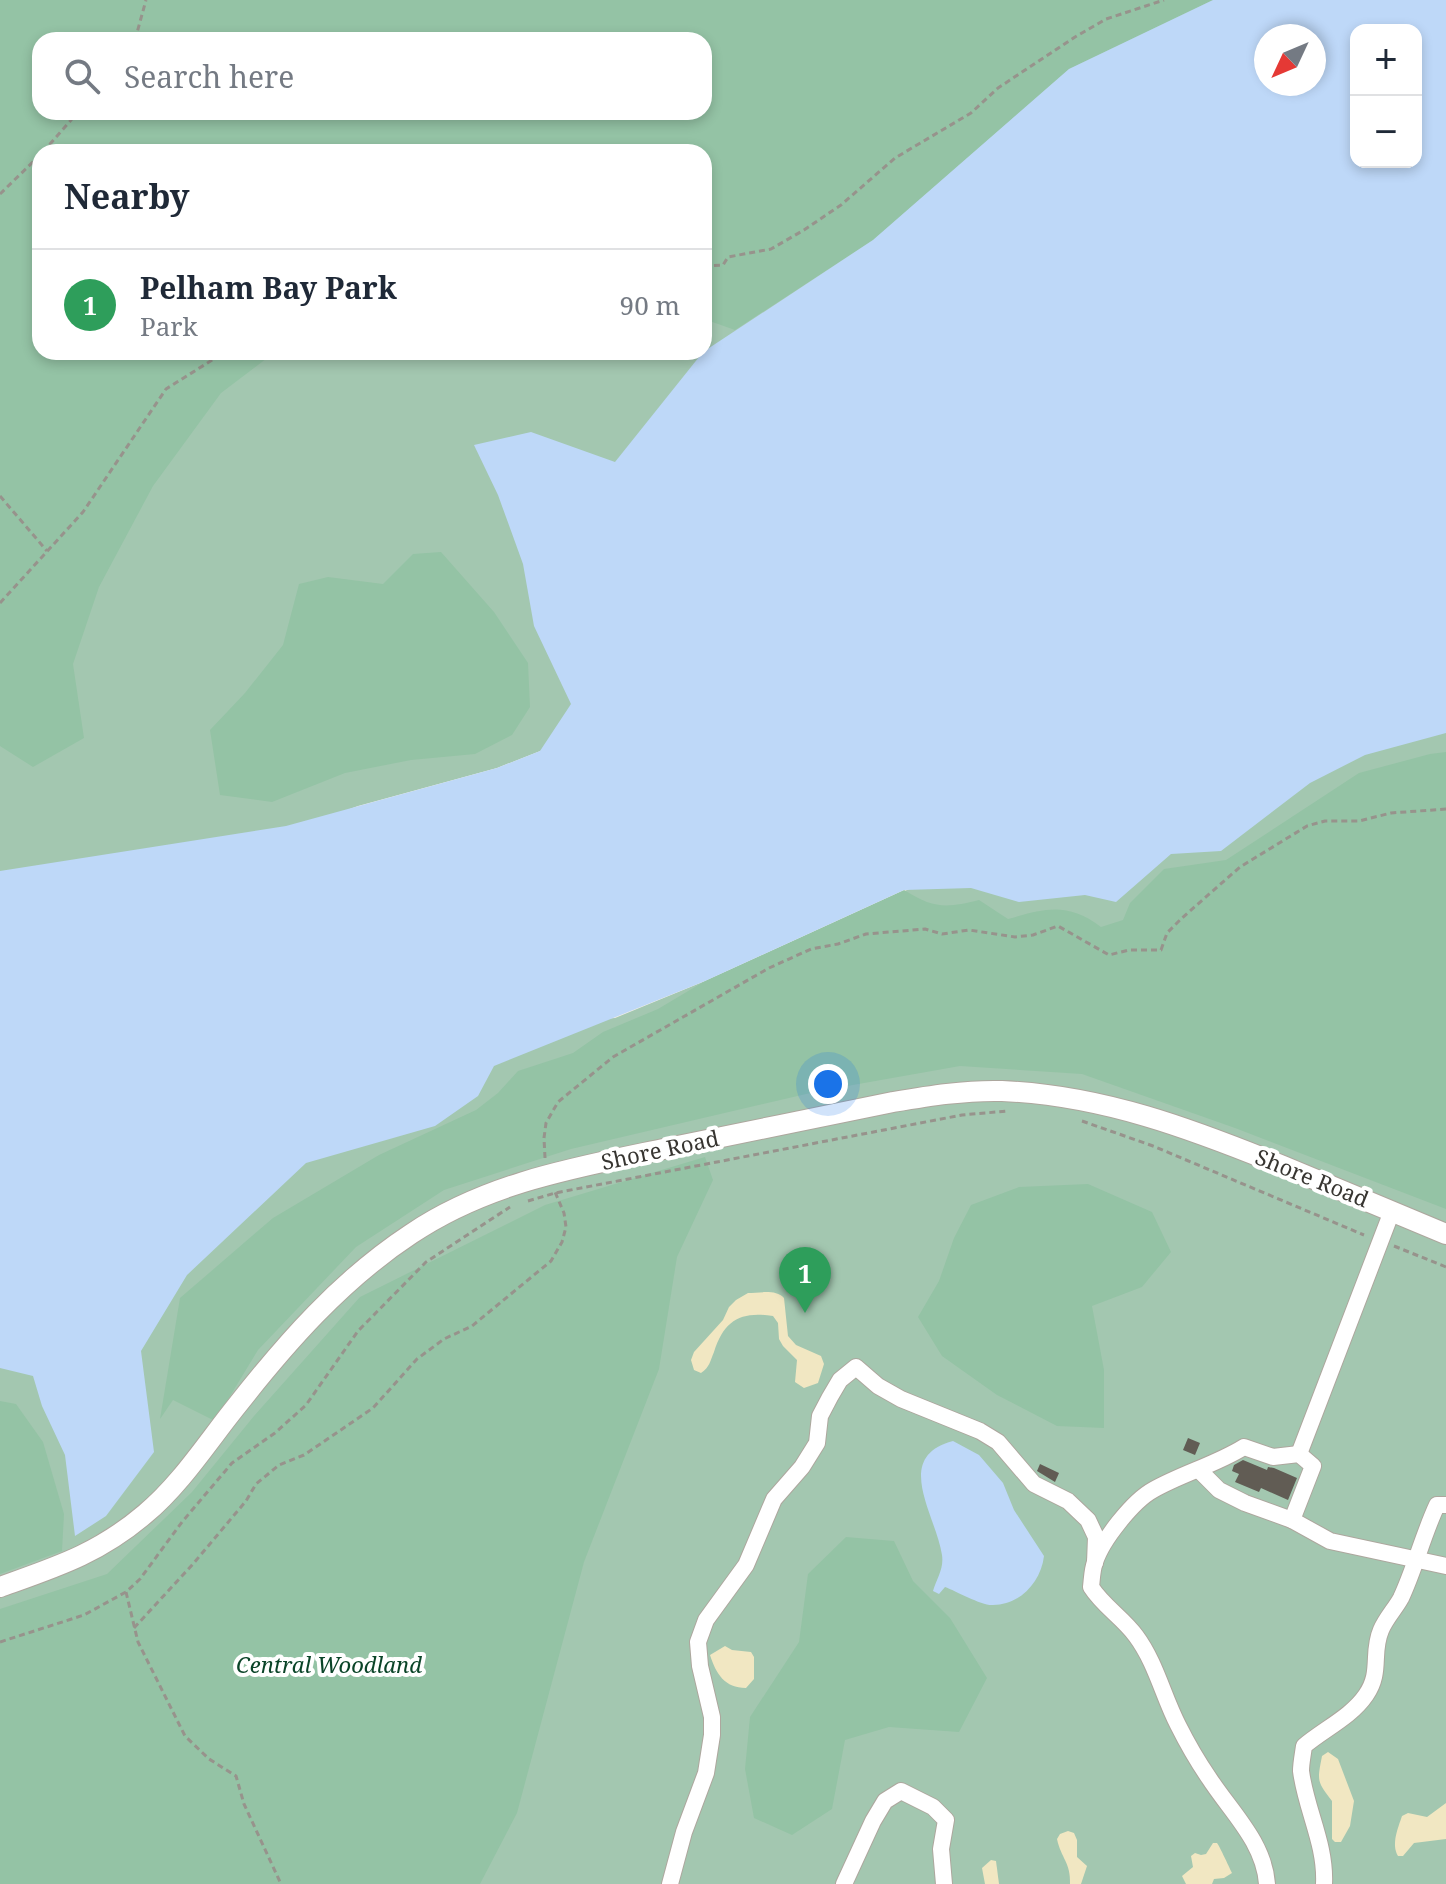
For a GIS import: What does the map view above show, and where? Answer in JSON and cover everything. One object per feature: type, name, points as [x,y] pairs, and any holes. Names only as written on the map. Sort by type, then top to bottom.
[{"type":"main road","name":"Shore Road","points":[[0,1587],[79,1559],[112,1540],[147,1513],[176,1483],[303,1325],[411,1233],[493,1191],[549,1173],[893,1102],[950,1093],[1001,1091],[1064,1097],[1130,1109],[1200,1133],[1446,1234]]},
{"type":"lane","points":[[1299,1454],[1392,1211]]},
{"type":"lane","points":[[670,1884],[684,1832],[706,1773],[712,1735],[712,1717],[700,1666],[698,1642],[706,1620],[746,1565],[774,1499],[802,1467],[817,1443],[820,1416],[840,1380],[856,1367],[878,1386],[901,1399],[971,1426],[998,1442],[1034,1484],[1068,1501],[1088,1520],[1096,1537],[1091,1587],[1137,1637],[1178,1725],[1208,1777],[1257,1846],[1266,1868],[1267,1884]]},
{"type":"lane","points":[[1095,1563],[1105,1542],[1136,1503],[1152,1490],[1244,1447],[1273,1457],[1299,1454],[1313,1466],[1292,1520]]},
{"type":"lane","points":[[1199,1470],[1219,1490],[1292,1520],[1330,1541],[1446,1566]]},
{"type":"lane","points":[[1324,1884],[1325,1871],[1318,1832],[1301,1770],[1304,1746],[1325,1728],[1348,1715],[1366,1696],[1377,1677],[1375,1651],[1380,1632],[1399,1602],[1437,1505],[1446,1505]]},
{"type":"lane","points":[[844,1884],[885,1801],[901,1791],[933,1807],[946,1820],[941,1849],[944,1884]]},
{"type":"path","points":[[137,32],[146,0]]},
{"type":"path","points":[[712,266],[723,265],[728,257],[771,249],[782,243],[841,205],[895,158],[971,113],[998,88],[1075,37],[1106,19],[1164,0]]},
{"type":"path","points":[[51,144],[71,120]]},
{"type":"path","points":[[0,194],[32,164]]},
{"type":"path","points":[[0,603],[83,512],[166,389],[212,360]]},
{"type":"path","points":[[0,496],[47,551]]},
{"type":"path","points":[[545,1161],[546,1123],[558,1102],[613,1057],[756,975],[811,949],[866,934],[925,929],[942,934],[969,930],[1015,937],[1033,935],[1058,926],[1109,955],[1129,950],[1161,950],[1167,933],[1240,867],[1307,826],[1325,821],[1359,821],[1391,813],[1446,809]]},
{"type":"path","points":[[526,1202],[555,1193],[962,1115],[1011,1110]]},
{"type":"path","points":[[1072,1117],[1153,1146],[1446,1267]]},
{"type":"path","points":[[134,1628],[193,1564],[246,1501],[256,1484],[279,1465],[304,1455],[373,1408],[417,1359],[444,1339],[472,1326],[551,1261],[566,1227],[564,1213],[555,1193]]},
{"type":"path","points":[[0,1642],[84,1615],[126,1592],[140,1579],[182,1522],[232,1463],[275,1433],[306,1405],[358,1331],[426,1262],[511,1206]]},
{"type":"path","points":[[126,1592],[138,1642],[185,1736],[209,1759],[236,1776],[244,1804],[281,1884]]},
{"type":"green space","points":[[0,0],[1446,0],[1446,172],[682,695],[497,768],[358,806],[107,899],[0,901]]},
{"type":"green space","points":[[0,0],[1213,0],[1069,69],[873,240],[735,330],[712,322],[712,144],[32,144],[32,360],[264,360],[221,393],[153,486],[99,587],[73,664],[84,738],[33,767],[0,746]]},
{"type":"green space","points":[[441,552],[494,612],[528,663],[530,707],[512,735],[475,754],[411,760],[345,773],[272,802],[220,795],[210,730],[245,693],[283,645],[299,584],[328,577],[383,584],[413,554]]},
{"type":"green space","points":[[1446,647],[1446,1884],[0,1884],[0,1310],[106,1276],[472,1028],[615,1018],[705,981]]},
{"type":"green space","points":[[1446,752],[1446,1209],[1235,1128],[1082,1074],[960,1066],[819,1091],[571,1149],[444,1190],[356,1247],[258,1350],[215,1421],[173,1400],[160,1419],[180,1298],[273,1218],[379,1155],[476,1110],[498,1093],[518,1071],[573,1053],[603,1032],[658,1009],[705,981],[904,890],[932,904],[979,900],[1008,919],[1056,910],[1078,914],[1101,927],[1123,920],[1130,903],[1164,869],[1226,860],[1359,773]]},
{"type":"green space","name":"Central Woodland","points":[[705,1157],[713,1180],[677,1257],[659,1369],[584,1562],[517,1813],[480,1884],[0,1884],[0,1609],[107,1574],[192,1492],[254,1416],[360,1297],[545,1205]]},
{"type":"green space","points":[[1088,1184],[1152,1212],[1171,1252],[1142,1287],[1092,1306],[1104,1370],[1104,1428],[1057,1426],[997,1395],[942,1356],[918,1317],[939,1281],[954,1238],[971,1205],[1019,1187]]},
{"type":"green space","points":[[0,1401],[16,1404],[43,1442],[64,1514],[62,1551],[0,1574]]},
{"type":"green space","points":[[846,1537],[894,1541],[913,1581],[950,1618],[987,1678],[959,1732],[889,1727],[845,1740],[832,1809],[792,1835],[754,1818],[745,1769],[750,1717],[799,1642],[808,1574]]},
{"type":"sand","points":[[772,1292],[784,1298],[788,1336],[796,1345],[821,1356],[824,1364],[818,1383],[804,1388],[795,1382],[797,1360],[779,1339],[778,1323],[773,1316],[752,1315],[735,1320],[723,1332],[706,1368],[701,1373],[694,1370],[691,1360],[694,1352],[723,1320],[729,1307],[748,1293]]},
{"type":"sand","points":[[725,1646],[751,1652],[754,1657],[754,1679],[746,1688],[727,1683],[715,1668],[710,1655]]},
{"type":"sand","points":[[1328,1752],[1338,1759],[1354,1801],[1350,1826],[1341,1842],[1332,1839],[1332,1801],[1320,1781],[1322,1756]]},
{"type":"sand","points":[[1446,1803],[1446,1839],[1414,1843],[1403,1856],[1398,1856],[1395,1841],[1402,1816],[1408,1813],[1427,1817]]},
{"type":"sand","points":[[1068,1831],[1074,1833],[1077,1840],[1077,1857],[1087,1866],[1081,1884],[1070,1884],[1069,1871],[1057,1839]]},
{"type":"sand","points":[[1213,1843],[1217,1843],[1232,1873],[1214,1879],[1212,1884],[1186,1884],[1182,1876],[1193,1867],[1191,1856],[1195,1853],[1206,1854]]},
{"type":"sand","points":[[991,1860],[996,1861],[999,1884],[985,1884],[982,1868]]},
{"type":"water","points":[[1213,0],[1446,0],[1446,733],[1365,755],[1310,783],[1221,851],[1171,854],[1116,902],[1085,895],[1019,902],[971,888],[904,890],[705,981],[494,1066],[478,1096],[435,1126],[306,1163],[187,1275],[141,1351],[154,1452],[106,1516],[75,1536],[65,1455],[42,1406],[33,1376],[0,1368],[0,871],[286,826],[497,768],[540,751],[571,704],[534,626],[523,564],[498,495],[474,445],[531,432],[615,462],[697,360],[712,360],[712,346],[873,240],[1069,69]]},
{"type":"water","points":[[953,1441],[979,1455],[1003,1483],[1014,1510],[1044,1556],[1034,1583],[1012,1601],[988,1605],[945,1587],[939,1594],[933,1591],[941,1569],[942,1555],[922,1489],[921,1474],[925,1460],[935,1449]]},
{"type":"building","points":[[1188,1438],[1200,1443],[1195,1455],[1183,1450]]},
{"type":"building","points":[[1243,1460],[1297,1478],[1288,1500],[1261,1488],[1259,1492],[1235,1482],[1239,1474],[1232,1471],[1234,1465]]},
{"type":"building","points":[[1040,1464],[1059,1473],[1055,1482],[1037,1471]]},
{"type":"place","name":"Pelham Bay Park","points":[[805,1313]]}]
